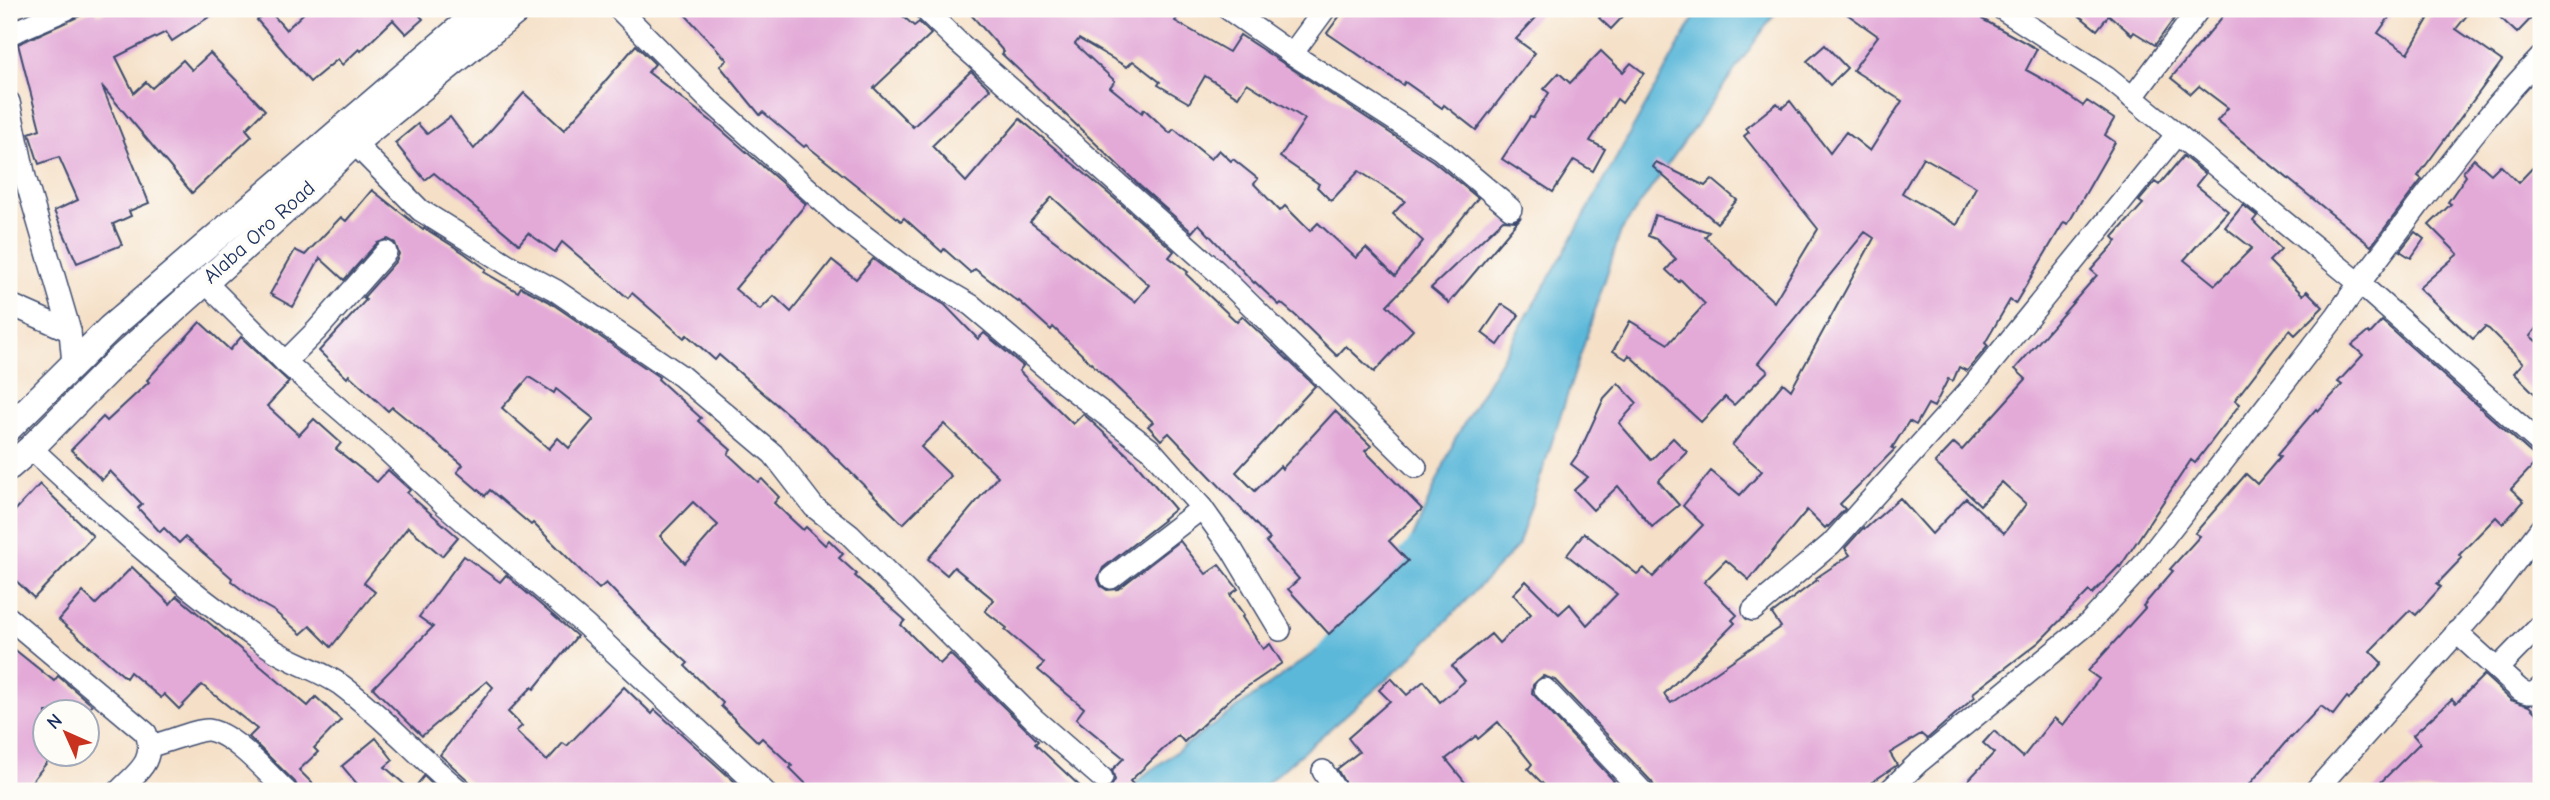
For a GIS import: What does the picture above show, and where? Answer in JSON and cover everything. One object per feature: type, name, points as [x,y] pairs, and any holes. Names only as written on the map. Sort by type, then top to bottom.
[{"type":"main road","name":"Alaba Oro Road","points":[[9,428],[110,328],[482,9]]},
{"type":"main road","name":"Alaba Oro Road","points":[[9,467],[31,448],[86,390],[292,204],[354,143],[519,9]]},
{"type":"street","points":[[9,34],[67,9]]},
{"type":"street","points":[[619,9],[707,98],[842,219],[901,264],[971,305],[1065,384],[1150,449],[1202,508],[1232,550],[1280,630]]},
{"type":"street","points":[[924,9],[1183,242],[1416,467]]},
{"type":"street","points":[[1228,9],[1292,54],[1441,150],[1511,209]]},
{"type":"street","points":[[1292,54],[1325,9]]},
{"type":"street","points":[[2002,9],[2106,76],[2358,283],[2541,444]]},
{"type":"street","points":[[2132,98],[2199,9]]},
{"type":"street","points":[[1889,791],[2089,623],[2142,566],[2337,316],[2358,283],[2465,145],[2541,57]]},
{"type":"street","points":[[9,102],[25,177],[70,331],[73,364]]},
{"type":"street","points":[[1753,610],[1831,544],[1961,400],[2177,134]]},
{"type":"street","points":[[354,143],[420,210],[510,266],[555,290],[681,376],[773,454],[814,507],[850,535],[1034,719],[1102,778]]},
{"type":"street","points":[[285,362],[386,252]]},
{"type":"street","points":[[204,281],[285,362],[379,443],[447,507],[575,616],[764,791]]},
{"type":"street","points":[[9,304],[70,331]]},
{"type":"street","points":[[31,448],[115,527],[188,588],[277,652],[339,683],[460,791]]},
{"type":"street","points":[[1111,578],[1202,508]]},
{"type":"street","points":[[2315,791],[2456,632],[2533,554],[2541,528]]},
{"type":"street","points":[[9,618],[146,733],[150,746],[147,762],[119,791]]},
{"type":"street","points":[[2497,669],[2541,624]]},
{"type":"street","points":[[2456,632],[2525,693],[2536,693],[2541,687]]},
{"type":"street","points":[[1545,689],[1642,791]]},
{"type":"street","points":[[150,746],[209,730],[230,740],[286,791]]},
{"type":"street","points":[[1323,771],[1336,791]]},
{"type":"water","points":[[1699,9],[1778,9],[1621,231],[1518,546],[1408,661],[1258,791],[1127,791],[1147,773],[1323,646],[1410,544],[1455,439],[1563,254]]},
{"type":"building","points":[[95,9],[98,15],[111,9],[221,9],[172,41],[166,32],[116,57],[134,93],[146,82],[152,88],[183,60],[192,70],[210,53],[265,110],[246,129],[252,136],[192,193],[102,86],[149,203],[129,211],[131,216],[113,224],[122,245],[77,263],[54,211],[78,200],[59,157],[39,164],[29,133],[40,129],[18,44]]},
{"type":"building","points":[[308,9],[414,9],[423,19],[406,34],[393,20],[361,51],[359,49],[342,65],[338,59],[310,82],[257,20],[269,10],[286,30]]},
{"type":"building","points":[[680,9],[895,9],[914,26],[919,22],[931,34],[874,88],[913,127],[971,71],[990,89],[932,146],[966,182],[1020,119],[1122,205],[1174,251],[1169,257],[1188,272],[1186,274],[1237,322],[1242,316],[1315,386],[1236,472],[1255,491],[1280,466],[1282,469],[1335,411],[1371,446],[1365,451],[1422,509],[1389,541],[1408,561],[1329,634],[1288,589],[1299,579],[1266,542],[1270,539],[1169,433],[1161,440],[1148,426],[1153,422],[1053,327],[1051,330],[1019,301],[975,269],[971,273],[944,249],[942,252],[904,218],[901,221],[806,145],[804,147],[763,112],[760,115],[720,66],[727,60]],"holes":[[[1052,197],[1149,285],[1135,302],[1030,222]]]},
{"type":"building","points":[[966,9],[1183,9],[1175,21],[1229,52],[1240,35],[1433,161],[1478,198],[1419,272],[1387,305],[1413,330],[1374,372],[1346,346],[1337,356],[1296,316],[1254,283],[1199,224],[1192,232],[1002,54],[1004,52]],"holes":[[[1079,39],[1127,67],[1133,61],[1160,82],[1158,85],[1189,103],[1205,76],[1238,97],[1247,83],[1305,119],[1280,157],[1319,184],[1317,187],[1331,201],[1359,171],[1405,201],[1393,214],[1423,241],[1395,276],[1366,248],[1356,258],[1318,223],[1310,231],[1285,206],[1280,211],[1254,184],[1258,179],[1233,159],[1231,161],[1219,150],[1211,159],[1174,129],[1170,133],[1144,109],[1142,113],[1110,87],[1115,81],[1075,44]]]},
{"type":"building","points":[[1345,9],[1544,9],[1516,39],[1535,53],[1476,130],[1444,105],[1442,108],[1405,82],[1403,85],[1327,33]]},
{"type":"building","points":[[1608,9],[1630,9],[1611,29],[1599,18]]},
{"type":"building","points":[[1840,9],[1988,9],[1982,19],[2037,49],[2026,70],[2083,106],[2087,101],[2114,119],[2105,135],[2115,142],[2068,224],[2064,222],[2015,304],[2010,300],[1985,343],[1988,346],[1967,371],[1959,367],[1953,381],[1948,379],[1934,407],[1928,404],[1916,425],[1909,421],[1892,448],[1895,449],[1840,504],[1845,509],[1825,528],[1807,510],[1749,580],[1726,560],[1704,582],[1737,615],[1732,620],[1735,623],[1664,694],[1671,703],[1781,627],[1772,614],[1817,580],[1816,578],[1850,555],[1845,548],[1863,528],[1900,498],[1932,534],[1966,498],[2004,533],[2026,504],[2002,482],[1980,505],[1935,463],[1954,443],[1962,450],[2026,379],[2015,369],[2097,275],[2091,270],[2117,241],[2113,237],[2143,204],[2139,201],[2155,182],[2159,185],[2183,156],[2205,174],[2196,185],[2228,211],[2184,260],[2215,285],[2252,248],[2225,227],[2243,205],[2257,216],[2253,221],[2281,249],[2269,261],[2303,295],[2307,291],[2323,307],[2295,335],[2290,330],[2275,348],[2235,400],[2240,404],[2195,463],[2191,460],[2120,567],[2092,594],[2089,591],[2039,642],[1973,693],[1975,697],[1927,739],[1921,734],[1890,753],[1897,765],[1859,791],[1656,791],[1652,782],[1555,680],[1543,676],[1533,685],[1532,693],[1614,781],[1603,791],[1550,791],[1528,769],[1532,764],[1498,722],[1478,739],[1476,736],[1446,759],[1472,791],[1349,791],[1337,769],[1359,752],[1348,738],[1390,701],[1379,690],[1391,678],[1407,695],[1424,681],[1440,702],[1465,681],[1452,666],[1491,634],[1499,643],[1531,614],[1513,594],[1526,581],[1559,614],[1570,604],[1587,625],[1617,594],[1567,555],[1584,533],[1637,574],[1644,568],[1653,577],[1703,525],[1683,506],[1711,471],[1740,495],[1762,471],[1732,445],[1783,383],[1791,390],[1874,238],[1865,232],[1758,363],[1768,371],[1734,405],[1725,397],[1701,422],[1629,355],[1626,359],[1613,351],[1630,321],[1668,344],[1705,304],[1681,280],[1679,282],[1666,270],[1676,259],[1656,239],[1648,236],[1655,215],[1709,232],[1705,237],[1774,302],[1818,229],[1744,136],[1749,132],[1746,128],[1777,103],[1782,108],[1790,101],[1830,153],[1846,132],[1870,151],[1902,101],[1853,70],[1878,36]],"holes":[[[1923,157],[1976,187],[1957,225],[1902,193]]]},
{"type":"building","points":[[2071,9],[2164,9],[2176,16],[2155,45],[2134,32],[2132,35],[2109,15],[2097,30]]},
{"type":"building","points":[[2229,9],[2395,9],[2378,33],[2408,53],[2434,9],[2472,9],[2456,29],[2502,61],[2418,176],[2422,179],[2371,246],[2217,121],[2228,108],[2199,86],[2191,94],[2171,78]]},
{"type":"building","points":[[2491,9],[2540,9],[2517,33]]},
{"type":"building","points":[[636,45],[655,64],[648,72],[711,121],[806,204],[735,289],[760,310],[774,296],[791,312],[832,260],[856,279],[873,259],[894,275],[945,305],[978,339],[984,333],[1023,366],[1019,371],[1073,424],[1083,414],[1134,461],[1175,509],[1103,568],[1098,579],[1101,586],[1107,590],[1118,589],[1180,541],[1206,574],[1219,565],[1238,589],[1230,595],[1244,615],[1242,617],[1263,649],[1270,644],[1282,663],[1232,697],[1184,742],[1178,735],[1130,781],[1139,791],[1100,791],[1111,787],[1115,780],[1112,770],[1124,758],[1076,719],[1084,708],[1038,670],[1044,663],[985,611],[994,600],[954,567],[947,575],[928,559],[998,476],[944,424],[921,447],[951,476],[903,524],[820,442],[719,355],[715,360],[687,335],[684,338],[632,293],[628,298],[562,242],[555,252],[528,233],[519,244],[434,173],[425,180],[395,143],[418,124],[427,134],[450,117],[474,149],[524,93],[564,130]]},
{"type":"building","points":[[1825,45],[1847,68],[1830,85],[1807,61]]},
{"type":"building","points":[[1601,51],[1623,72],[1631,63],[1644,73],[1622,103],[1617,99],[1590,141],[1605,149],[1593,171],[1574,160],[1553,192],[1502,159],[1549,93],[1544,89],[1559,73],[1570,83]]},
{"type":"building","points":[[2474,159],[2491,174],[2500,165],[2518,183],[2541,159],[2541,322],[2530,336],[2541,345],[2541,400],[2514,373],[2523,363],[2489,329],[2485,327],[2473,339],[2419,288],[2458,254],[2429,225],[2451,204],[2448,202],[2466,176],[2463,172]]},
{"type":"building","points":[[1656,162],[1705,186],[1712,179],[1737,200],[1717,223],[1653,167]]},
{"type":"building","points":[[372,190],[423,230],[424,228],[486,269],[484,272],[518,292],[521,287],[548,301],[659,377],[658,379],[701,418],[698,421],[731,450],[728,454],[758,482],[762,479],[779,497],[774,503],[803,530],[806,527],[825,545],[829,540],[843,554],[839,558],[857,574],[855,576],[905,620],[901,625],[940,664],[950,654],[1038,741],[1035,744],[1085,791],[813,791],[790,768],[792,766],[762,738],[758,742],[721,706],[723,703],[685,666],[688,663],[651,630],[606,583],[599,589],[533,523],[531,525],[490,490],[485,496],[457,472],[463,465],[392,407],[388,411],[319,351],[366,300],[363,298],[396,261],[399,254],[395,243],[388,239],[377,243],[344,280],[320,258],[293,307],[270,294],[295,250],[305,255],[341,217],[346,221]],"holes":[[[529,377],[554,393],[556,389],[594,419],[569,448],[558,438],[549,449],[502,408]],[[693,502],[718,525],[685,563],[660,536]]]},
{"type":"building","points":[[1521,217],[1449,303],[1431,288],[1503,220],[1515,221]]},
{"type":"building","points":[[2415,232],[2424,239],[2411,258],[2400,251]]},
{"type":"building","points":[[1502,304],[1519,315],[1498,345],[1482,333]]},
{"type":"building","points":[[2382,321],[2532,454],[2541,457],[2511,489],[2524,501],[2503,524],[2496,517],[2459,555],[2462,558],[2437,584],[2441,587],[2416,615],[2410,610],[2370,651],[2382,663],[2349,699],[2347,697],[2333,715],[2321,706],[2290,737],[2244,791],[1958,791],[1994,753],[1983,743],[1994,731],[2023,757],[2054,718],[2063,725],[2099,679],[2088,671],[2145,608],[2143,606],[2173,571],[2170,569],[2200,536],[2195,533],[2246,474],[2257,484],[2280,457],[2277,455],[2316,409],[2318,411],[2342,385],[2338,382],[2363,355],[2352,345],[2368,332],[2370,334]]},
{"type":"building","points":[[200,322],[230,350],[241,337],[289,382],[267,406],[299,435],[314,419],[341,443],[336,449],[377,482],[388,470],[410,490],[407,493],[458,537],[442,556],[408,527],[364,583],[375,592],[331,647],[310,626],[301,634],[274,611],[258,602],[231,581],[232,578],[185,537],[179,543],[164,528],[160,532],[138,508],[142,504],[110,471],[102,480],[71,450],[103,417],[107,421],[149,382],[147,380]]},
{"type":"building","points":[[1618,383],[1637,403],[1619,423],[1651,460],[1673,438],[1687,452],[1658,481],[1679,505],[1652,527],[1618,486],[1593,510],[1574,490],[1588,477],[1571,464],[1580,451],[1604,398]]},
{"type":"building","points":[[40,484],[93,536],[34,598],[9,574],[9,517]]},
{"type":"building","points":[[464,556],[500,582],[506,575],[577,636],[534,689],[532,687],[508,712],[522,726],[516,731],[547,761],[563,743],[567,746],[624,687],[652,714],[655,710],[745,791],[473,791],[469,781],[440,755],[493,687],[487,681],[422,736],[373,688],[433,627],[419,617]]},
{"type":"building","points":[[132,567],[170,604],[177,596],[308,706],[316,697],[341,720],[314,748],[318,752],[299,770],[320,791],[299,791],[295,782],[249,737],[257,729],[202,685],[179,709],[164,694],[161,698],[130,672],[126,678],[59,620],[83,592],[96,604]]},
{"type":"building","points":[[9,645],[54,681],[58,676],[84,698],[32,698],[32,768],[42,768],[24,791],[9,791]]},
{"type":"building","points":[[2484,675],[2511,700],[2529,706],[2541,718],[2541,791],[2372,791],[2420,743],[2413,735],[2452,699],[2456,703]]},
{"type":"building","points":[[376,738],[393,760],[385,767],[412,791],[363,791],[342,766]]},
{"type":"building","points":[[424,776],[436,788],[440,791],[412,791]]},
{"type":"waterway","points":[[1397,560],[1412,541]]},
{"type":"waterway","points":[[1320,650],[1353,611]]}]
